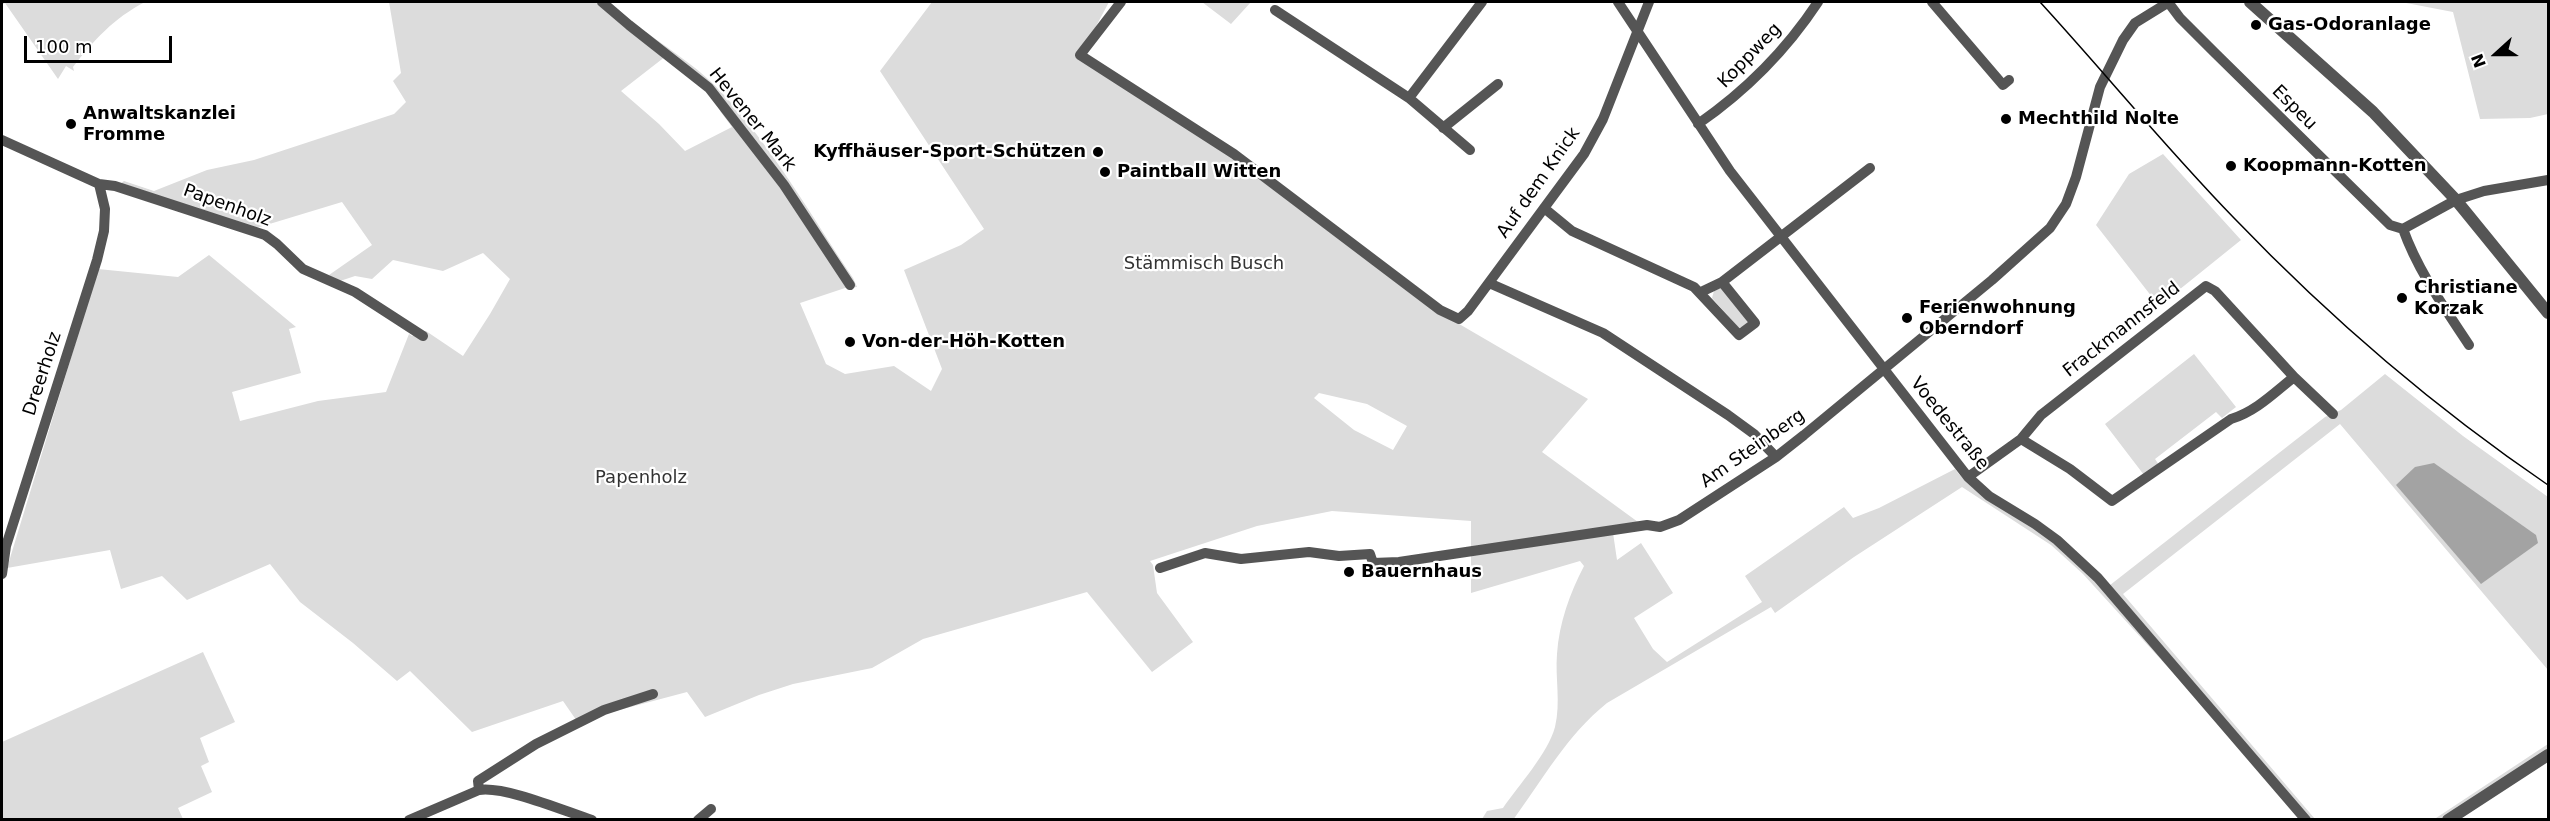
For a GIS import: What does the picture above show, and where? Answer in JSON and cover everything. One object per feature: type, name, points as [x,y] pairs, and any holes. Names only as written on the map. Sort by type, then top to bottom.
[{"type":"street","name":"Hevener Mark","points":[[602,2],[709,88],[784,185],[850,285]]},
{"type":"street","name":"Auf dem Knick","points":[[1121,2],[1080,55],[1234,154],[1440,310],[1459,319],[1468,311],[1584,154],[1603,119],[1649,2]]},
{"type":"street","points":[[1409,98],[1482,2]]},
{"type":"street","name":"Voedestraße","points":[[1618,2],[1730,171],[1968,477],[1989,496],[2057,540],[2098,578],[2306,819]]},
{"type":"street","name":"Koppweg","points":[[1698,124],[1733,100],[1758,76],[1784,47],[1818,2]]},
{"type":"street","points":[[1932,2],[2003,85],[2009,80]]},
{"type":"street","name":"Espeu","points":[[2168,2],[2193,32],[2373,210],[2390,225],[2403,229]]},
{"type":"street","name":"Am Steinberg","points":[[1160,568],[1205,553],[1241,559],[1309,552],[1339,556],[1355,553],[1370,554],[1373,563],[1399,561],[1647,525],[1660,527],[1679,520],[1776,457],[1992,280],[2050,228],[2066,204],[2076,177],[2100,87],[2122,40],[2135,23],[2168,2]]},
{"type":"street","points":[[2250,2],[2373,112],[2456,200],[2548,313]]},
{"type":"street","points":[[1275,10],[1409,98],[1470,150]]},
{"type":"street","points":[[1443,128],[1498,84]]},
{"type":"street","name":"Papenholz","points":[[2,140],[99,184],[116,186],[265,235],[278,244],[303,269],[355,292],[423,336]]},
{"type":"street","points":[[1701,292],[1722,282],[1779,235],[1792,229],[1869,168]]},
{"type":"street","points":[[2469,345],[2431,288],[2411,252],[2403,229],[2456,200],[2484,191],[2548,180]]},
{"type":"street","name":"Dreerholz","points":[[2,574],[6,546],[97,260],[104,231],[105,209],[99,184]]},
{"type":"street","points":[[1544,208],[1572,231],[1701,292],[1739,335],[1755,323],[1722,282]]},
{"type":"street","points":[[1489,283],[1603,333],[1728,415],[1754,434],[1776,457]]},
{"type":"street","name":"Frackmannsfeld","points":[[1968,477],[2021,439],[2049,409],[2206,286],[2214,291],[2294,377],[2333,414]]},
{"type":"street","points":[[2021,439],[2070,469],[2112,501],[2231,419],[2245,415],[2294,377]]},
{"type":"street","points":[[479,790],[478,781],[536,744],[604,710],[653,694]]},
{"type":"street","points":[[2448,819],[2548,755]]},
{"type":"street","points":[[409,819],[479,790],[487,789],[513,794],[592,819]]},
{"type":"street","points":[[698,819],[711,809]]},
{"type":"green space","points":[[2,2],[145,2],[114,22],[81,57],[73,67],[74,71],[66,66],[58,79],[5,3],[2,5]]},
{"type":"green space","name":"Stämmisch Busch","points":[[389,2],[610,2],[644,33],[646,32],[697,69],[724,95],[776,161],[853,278],[857,287],[845,288],[800,303],[826,364],[845,374],[894,366],[931,391],[942,369],[904,270],[961,245],[984,229],[880,71],[932,2],[1109,2],[1079,58],[1266,180],[1442,314],[1588,399],[1542,452],[1638,522],[1612,526],[1617,560],[1641,543],[1673,593],[1634,618],[1653,649],[1667,662],[1762,602],[1745,576],[1844,507],[1853,518],[1879,508],[1955,469],[1981,495],[2052,542],[2105,589],[2325,417],[2341,410],[2385,374],[2463,436],[2548,497],[2548,670],[2340,424],[2123,594],[2315,819],[2299,819],[2215,719],[2083,574],[2051,545],[1962,487],[1854,557],[1775,613],[1771,607],[1607,703],[1568,743],[1513,820],[1482,819],[1487,811],[1503,808],[1540,758],[1551,737],[1558,708],[1557,663],[1560,631],[1574,587],[1584,566],[1580,561],[1471,593],[1471,521],[1332,511],[1257,526],[1150,561],[1153,565],[1157,593],[1193,642],[1152,672],[1087,592],[923,639],[872,668],[793,684],[705,717],[687,692],[608,713],[581,727],[563,701],[472,732],[410,671],[397,681],[300,602],[270,564],[187,600],[162,576],[121,589],[110,550],[7,568],[98,269],[178,277],[209,255],[296,327],[289,329],[301,373],[232,392],[240,421],[318,401],[386,392],[409,334],[412,336],[426,331],[463,356],[510,279],[483,253],[443,271],[393,260],[372,279],[355,276],[340,281],[329,275],[372,245],[342,202],[253,229],[120,184],[124,181],[154,191],[207,170],[254,160],[394,114],[406,102],[393,81],[401,73]],"holes":[[[666,56],[726,106],[720,111],[732,127],[685,151],[659,124],[621,91]],[[1319,393],[1367,404],[1407,426],[1393,450],[1354,430],[1314,398]]]},
{"type":"green space","points":[[1202,2],[1251,2],[1231,24]]},
{"type":"green space","points":[[2401,2],[2548,2],[2548,114],[2530,118],[2480,119],[2453,12]]},
{"type":"green space","points":[[2163,154],[2241,240],[2159,306],[2096,225],[2129,174]]},
{"type":"green space","points":[[1720,288],[1748,322],[1746,326],[1739,328],[1712,298],[1714,291]]},
{"type":"green space","points":[[2194,354],[2236,407],[2222,418],[2216,412],[2155,459],[2159,465],[2144,475],[2105,424]]},
{"type":"green space","points":[[203,652],[235,722],[200,738],[209,762],[201,766],[212,792],[178,808],[183,819],[2,819],[2,742]]},
{"type":"green space","points":[[2548,744],[2548,761],[2457,819],[2433,820]]},
{"type":"shaded area","points":[[2434,463],[2536,535],[2538,543],[2481,584],[2396,485],[2415,467]]},
{"type":"tram line","points":[[2040,2],[2209,192],[2307,291],[2424,393],[2548,485]]},
{"type":"place","name":"Gas-Odoranlage","points":[[2256,25]]},
{"type":"place","name":"Mechthild Nolte","points":[[2006,119]]},
{"type":"place","name":"Anwaltskanzlei Fromme","points":[[71,124]]},
{"type":"place","name":"Kyffhäuser-Sport-Schützen","points":[[1098,152]]},
{"type":"place","name":"Koopmann-Kotten","points":[[2231,166]]},
{"type":"place","name":"Paintball Witten","points":[[1105,172]]},
{"type":"place","name":"Christiane Korzak","points":[[2402,298]]},
{"type":"place","name":"Ferienwohnung Oberndorf","points":[[1907,318]]},
{"type":"place","name":"Von-der-Höh-Kotten","points":[[850,342]]},
{"type":"place","name":"Bauernhaus","points":[[1349,572]]}]
